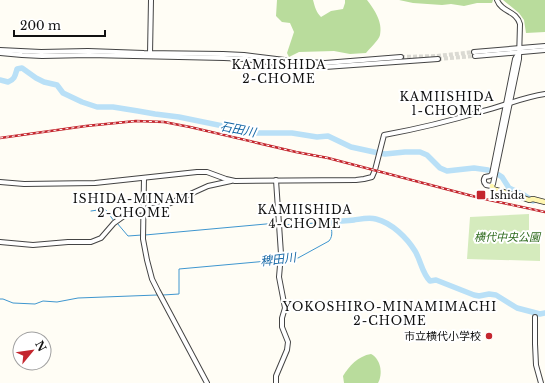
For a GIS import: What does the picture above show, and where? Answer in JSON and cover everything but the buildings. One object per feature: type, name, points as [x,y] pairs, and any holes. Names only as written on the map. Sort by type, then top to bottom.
[{"type":"main road","points":[[492,186],[496,190],[531,200],[545,202]]},
{"type":"street","points":[[150,55],[151,0]]},
{"type":"street","points":[[497,0],[501,8],[512,13],[518,19],[520,24],[519,50],[515,59],[508,104],[493,184],[492,186],[486,185],[484,180],[485,177],[492,174],[508,104]]},
{"type":"street","points":[[474,54],[545,46]]},
{"type":"street","points":[[0,50],[41,52],[88,51],[245,59],[325,67],[438,59]]},
{"type":"street","points":[[519,50],[545,50]]},
{"type":"street","points":[[0,53],[42,56],[223,54],[320,63],[401,57]]},
{"type":"street","points":[[0,182],[24,184],[95,183],[197,172],[207,172],[226,179],[235,180],[356,180],[372,177],[384,135],[418,129],[545,94]]},
{"type":"street","points":[[144,178],[143,239],[152,279],[207,383]]},
{"type":"street","points":[[0,242],[33,245],[90,242],[101,238],[114,223],[128,213],[166,205],[208,186],[235,180]]},
{"type":"street","points":[[276,180],[280,254],[279,277],[285,308],[282,318],[282,327],[288,342],[287,350],[276,376],[276,383]]},
{"type":"street","points":[[535,317],[536,365],[541,383]]},
{"type":"green space","points":[[277,0],[313,0],[321,17],[331,11],[343,9],[345,0],[367,0],[379,21],[381,30],[380,35],[366,53],[350,54],[334,51],[299,52],[289,57],[287,53],[294,32],[290,23],[282,22],[276,16]]},
{"type":"green space","points":[[399,0],[493,0],[492,3],[477,3],[464,6],[451,4],[442,5],[413,3]]},
{"type":"green space","points":[[503,0],[545,0],[545,32],[526,33],[524,20],[519,13]]},
{"type":"green space","name":"横代中央公園","points":[[529,214],[529,233],[540,233],[540,261],[467,259],[470,217]]},
{"type":"green space","points":[[371,354],[377,359],[381,371],[378,383],[344,383],[343,376],[351,365],[358,359]]},
{"type":"waterway","name":"石田川","points":[[0,80],[8,82],[12,80],[17,69],[22,68],[44,82],[57,85],[63,93],[97,107],[113,107],[179,117],[257,133],[292,133],[317,137],[328,136],[351,147],[385,154],[420,152],[427,155],[440,168],[447,171],[474,168],[488,170]]},
{"type":"waterway","name":"石田川","points":[[499,175],[509,188],[533,201]]},
{"type":"waterway","points":[[91,211],[105,209],[114,221]]},
{"type":"waterway","name":"稗田川","points":[[330,222],[368,218],[382,221],[393,227],[408,241],[415,251],[425,274],[430,281],[436,280],[474,295],[496,295],[517,308],[540,314],[545,313]]},
{"type":"waterway","name":"稗田川","points":[[280,224],[286,225],[330,222],[332,232],[329,241],[298,258],[282,260]]},
{"type":"waterway","points":[[117,223],[128,236],[142,235]]},
{"type":"waterway","points":[[145,235],[277,223]]},
{"type":"waterway","name":"稗田川","points":[[163,295],[179,294],[179,269],[279,260]]},
{"type":"waterway","name":"稗田川","points":[[0,299],[13,303],[35,304],[43,301],[57,302],[78,298],[157,295]]},
{"type":"tunnel","points":[[401,57],[437,56],[474,52]]},
{"type":"tunnel","points":[[438,59],[475,56]]},
{"type":"railway","points":[[0,138],[86,126],[136,121],[164,122],[328,158],[480,198],[545,212]]},
{"type":"place","name":"Ishida","points":[[481,195]]},
{"type":"place","name":"市立横代小学校","points":[[489,336]]},
{"type":"district","name":"KAMIISHIDA 2-CHOME","points":[[279,71]]},
{"type":"district","name":"KAMIISHIDA 1-CHOME","points":[[447,103]]},
{"type":"district","name":"ISHIDA-MINAMI 2-CHOME","points":[[134,205]]},
{"type":"district","name":"KAMIISHIDA 4-CHOME","points":[[305,216]]},
{"type":"district","name":"YOKOSHIRO-MINAMIMACHI 2-CHOME","points":[[390,313]]}]
